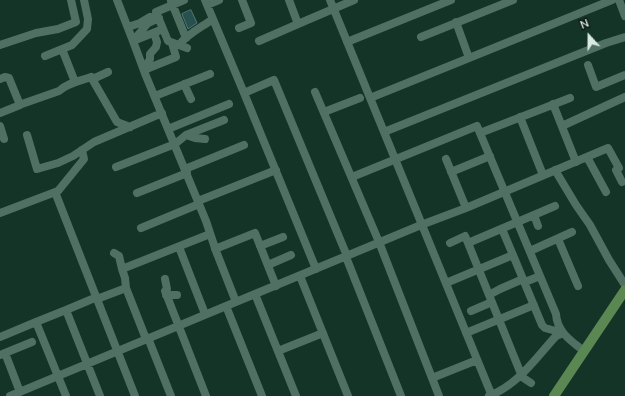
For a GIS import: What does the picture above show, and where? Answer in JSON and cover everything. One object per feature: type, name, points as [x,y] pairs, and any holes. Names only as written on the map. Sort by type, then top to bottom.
[{"type":"main road","points":[[560,396],[580,362],[584,351],[625,290]]},
{"type":"main road","points":[[554,396],[625,299]]},
{"type":"street","points":[[0,45],[36,33],[58,29],[76,22],[71,0]]},
{"type":"street","points":[[45,56],[72,45],[87,29],[88,19],[84,0]]},
{"type":"street","points":[[116,0],[199,203],[236,302]]},
{"type":"street","points":[[133,41],[148,23],[172,2],[184,0]]},
{"type":"street","points":[[219,0],[206,2],[316,269]]},
{"type":"street","points":[[239,28],[251,23],[242,0]]},
{"type":"street","points":[[289,0],[298,24]]},
{"type":"street","points":[[259,41],[298,24],[332,4],[354,0]]},
{"type":"street","points":[[347,42],[451,0]]},
{"type":"street","points":[[421,37],[513,0]]},
{"type":"street","points":[[370,98],[612,0]]},
{"type":"street","points":[[619,0],[625,16]]},
{"type":"street","points":[[172,2],[186,38]]},
{"type":"street","points":[[332,4],[491,396],[506,388],[521,375],[556,336],[563,332]]},
{"type":"street","points":[[128,27],[157,15]]},
{"type":"street","points":[[157,15],[168,41],[179,46]]},
{"type":"street","points":[[144,70],[176,57],[179,46],[186,38],[213,19]]},
{"type":"street","points":[[456,22],[469,58]]},
{"type":"street","points":[[133,41],[163,29]]},
{"type":"street","points":[[144,70],[150,60],[150,54],[156,47],[157,42],[154,33]]},
{"type":"street","points":[[384,132],[606,43],[625,37]]},
{"type":"street","points":[[62,50],[75,82]]},
{"type":"street","points":[[588,65],[596,87],[625,75]]},
{"type":"street","points":[[0,113],[59,91],[63,87],[75,82],[91,77],[95,78],[108,72]]},
{"type":"street","points":[[155,96],[210,74]]},
{"type":"street","points":[[0,79],[5,77],[9,78],[19,105]]},
{"type":"street","points":[[91,77],[119,128]]},
{"type":"street","points":[[244,93],[274,80],[401,396]]},
{"type":"street","points":[[184,84],[191,99]]},
{"type":"street","points":[[315,92],[379,242],[439,396]]},
{"type":"street","points":[[562,126],[625,97]]},
{"type":"street","points":[[324,112],[360,98]]},
{"type":"street","points":[[480,133],[570,98]]},
{"type":"street","points":[[168,129],[229,104]]},
{"type":"street","points":[[554,104],[576,162]]},
{"type":"street","points":[[27,135],[37,169],[58,163],[73,156],[119,128],[130,127],[162,113]]},
{"type":"street","points":[[520,117],[543,175]]},
{"type":"street","points":[[116,167],[175,144],[186,135],[224,120]]},
{"type":"street","points":[[0,126],[4,139]]},
{"type":"street","points":[[352,177],[477,126],[556,314],[557,322],[568,339],[584,351]]},
{"type":"street","points":[[186,135],[206,140]]},
{"type":"street","points":[[137,193],[244,145]]},
{"type":"street","points":[[32,342],[2,354],[14,395],[147,338],[276,286],[379,242],[466,208],[608,148],[619,168],[616,170],[622,182]]},
{"type":"street","points":[[0,212],[58,191],[84,159],[82,150]]},
{"type":"street","points":[[451,172],[490,156]]},
{"type":"street","points":[[587,157],[606,192]]},
{"type":"street","points":[[446,159],[466,208]]},
{"type":"street","points":[[141,228],[276,170]]},
{"type":"street","points":[[555,170],[590,225],[609,260],[625,285]]},
{"type":"street","points":[[55,192],[135,396]]},
{"type":"street","points":[[468,243],[555,206]]},
{"type":"street","points":[[534,215],[538,226]]},
{"type":"street","points":[[502,228],[542,325],[545,328],[563,332]]},
{"type":"street","points":[[530,251],[572,232]]},
{"type":"street","points":[[216,249],[255,233],[276,286]]},
{"type":"street","points":[[122,269],[210,234]]},
{"type":"street","points":[[260,246],[283,236]]},
{"type":"street","points":[[450,243],[465,236],[521,375],[531,383]]},
{"type":"street","points":[[558,238],[578,286]]},
{"type":"street","points":[[178,247],[206,314]]},
{"type":"street","points":[[114,253],[119,256],[126,278],[126,288],[169,396]]},
{"type":"street","points":[[268,265],[291,255]]},
{"type":"street","points":[[446,283],[513,255]]},
{"type":"street","points":[[300,276],[348,396]]},
{"type":"street","points":[[471,311],[491,299],[500,289],[540,276]]},
{"type":"street","points":[[165,279],[167,289],[165,291],[166,294],[206,396]]},
{"type":"street","points":[[0,337],[66,310],[126,288]]},
{"type":"street","points":[[166,294],[177,295]]},
{"type":"street","points":[[256,294],[296,396]]},
{"type":"street","points":[[466,334],[534,305]]},
{"type":"street","points":[[226,306],[262,396]]},
{"type":"street","points":[[66,310],[100,396]]},
{"type":"street","points":[[36,322],[66,396]]},
{"type":"street","points":[[278,351],[323,333]]},
{"type":"street","points":[[432,378],[477,360]]},
{"type":"building","points":[[191,10],[197,23],[188,29],[182,14]]}]
